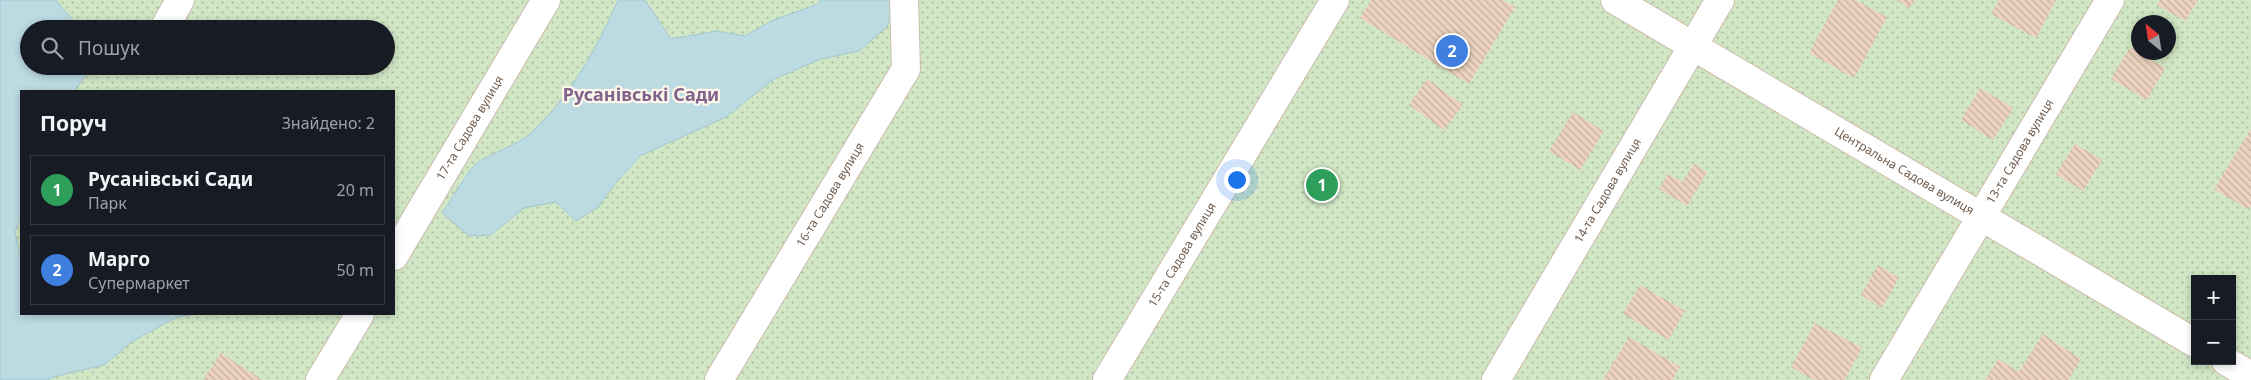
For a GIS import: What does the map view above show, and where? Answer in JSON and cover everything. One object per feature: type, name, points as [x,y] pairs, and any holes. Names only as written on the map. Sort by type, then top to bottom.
[{"type":"street","points":[[169,20],[180,0]]},
{"type":"street","name":"17-та Садова вулиця","points":[[395,254],[546,0]]},
{"type":"street","name":"16-та Садова вулиця","points":[[719,380],[906,69],[904,0]]},
{"type":"street","name":"15-та Садова вулиця","points":[[1107,380],[1335,0]]},
{"type":"street","name":"Центральна Садова вулиця","points":[[1615,0],[2191,341]]},
{"type":"street","name":"14-та Садова вулиця","points":[[1496,380],[1720,0]]},
{"type":"street","name":"13-та Садова вулиця","points":[[1884,380],[2110,0]]},
{"type":"street","points":[[320,380],[359,315]]},
{"type":"street","points":[[2233,365],[2251,376]]},
{"type":"green space","name":"Русанівські Сади","points":[[0,0],[2251,0],[2251,380],[0,380]]},
{"type":"water","points":[[0,0],[56,0],[73,20],[20,20],[20,75],[87,75],[75,90],[20,90],[20,219],[15,232],[20,255],[20,315],[189,315],[177,317],[133,341],[104,365],[47,380],[0,380]]},
{"type":"water","points":[[618,0],[645,0],[671,39],[717,31],[745,36],[771,21],[818,4],[821,0],[893,0],[887,27],[859,51],[821,59],[774,79],[726,117],[640,156],[598,207],[576,221],[556,202],[524,208],[491,235],[469,236],[442,213],[477,163],[525,138],[558,103],[581,71],[601,37]]},
{"type":"building","points":[[1371,0],[1503,0],[1515,7],[1469,84],[1360,18]]},
{"type":"building","points":[[1838,0],[1855,0],[1887,17],[1854,78],[1809,53]]},
{"type":"building","points":[[1896,0],[1914,0],[1910,8]]},
{"type":"building","points":[[1999,0],[2056,0],[2036,38],[1991,14]]},
{"type":"building","points":[[2160,0],[2198,0],[2185,21],[2157,5]]},
{"type":"building","points":[[2130,47],[2131,60],[2152,60],[2165,68],[2147,100],[2111,79]]},
{"type":"building","points":[[1427,79],[1463,105],[1444,130],[1409,105]]},
{"type":"building","points":[[1980,88],[2013,108],[1993,140],[1961,120]]},
{"type":"building","points":[[1573,112],[1604,131],[1580,170],[1549,151]]},
{"type":"building","points":[[2251,129],[2251,206],[2249,210],[2214,189]]},
{"type":"building","points":[[2075,144],[2102,160],[2083,191],[2056,174]]},
{"type":"building","points":[[1694,164],[1707,172],[1687,206],[1659,189],[1668,174],[1682,182]]},
{"type":"building","points":[[1878,265],[1899,278],[1882,308],[1861,295]]},
{"type":"building","points":[[1640,285],[1685,311],[1668,340],[1623,314]]},
{"type":"building","points":[[1815,323],[1862,348],[1844,380],[1814,380],[1791,367]]},
{"type":"building","points":[[2043,334],[2081,359],[2068,380],[1985,380],[1998,359],[2019,372]]},
{"type":"building","points":[[1629,337],[1680,367],[1672,380],[1603,380]]},
{"type":"building","points":[[221,353],[262,380],[203,380]]},
{"type":"place","name":"Марго","points":[[1452,51]]},
{"type":"place","name":"Русанівські Сади","points":[[1322,185]]},
{"type":"district","name":"Русанівські Сади","points":[[641,95]]}]
